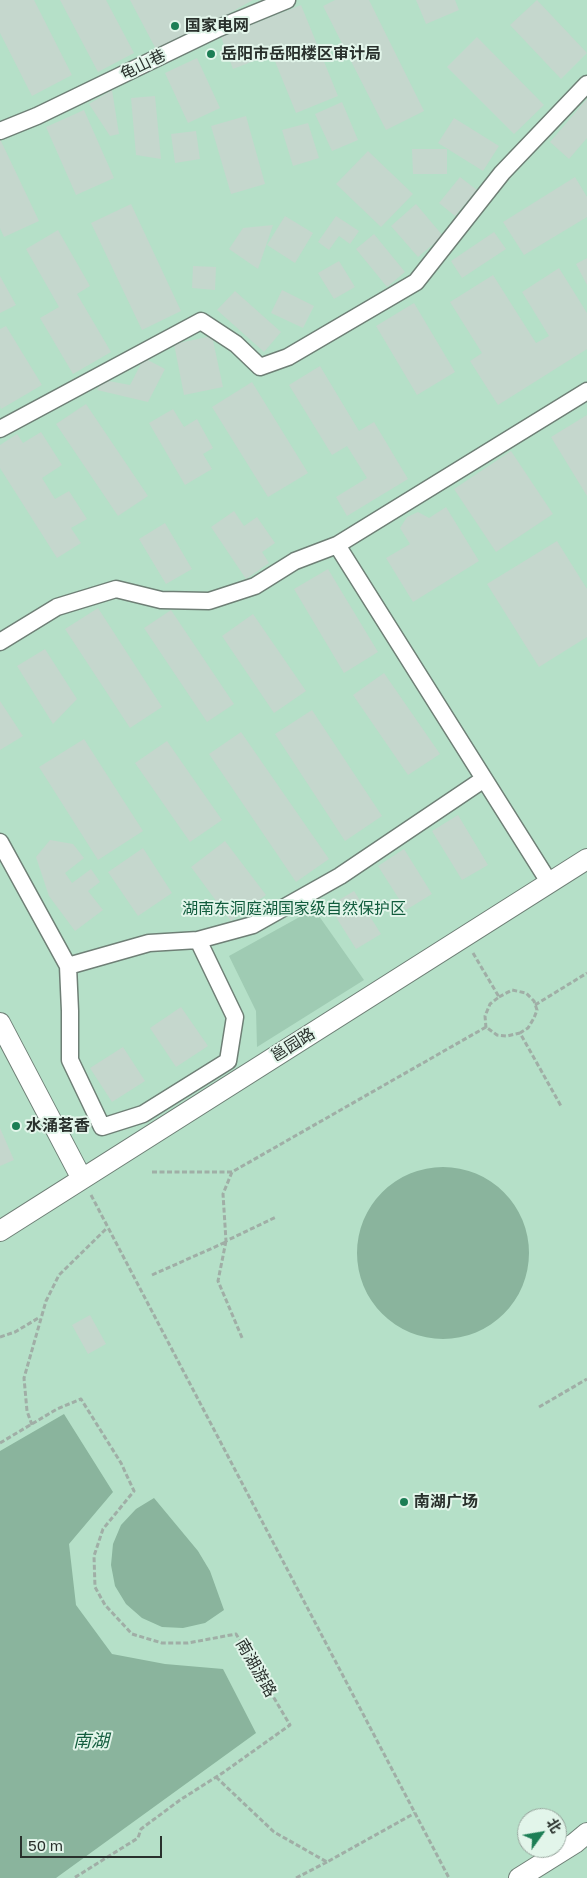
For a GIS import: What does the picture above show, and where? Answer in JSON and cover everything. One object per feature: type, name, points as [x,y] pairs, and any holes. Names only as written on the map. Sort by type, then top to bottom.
[{"type":"street","name":"龟山巷","points":[[0,131],[37,116],[219,28],[287,0]]},
{"type":"street","points":[[0,429],[201,321],[236,344],[260,367],[288,357],[314,342],[416,282],[502,173],[587,84]]},
{"type":"street","points":[[0,642],[57,607],[116,589],[161,600],[209,601],[255,586],[295,561],[337,545],[587,391]]},
{"type":"street","points":[[337,545],[550,882]]},
{"type":"street","points":[[68,966],[149,943],[198,940],[253,925],[340,876],[484,779]]},
{"type":"street","points":[[0,842],[68,966],[70,1060],[102,1127],[143,1114],[228,1061],[235,1017],[198,940]]},
{"type":"street","name":"邕园路","points":[[0,1231],[587,859]]},
{"type":"street","points":[[0,1023],[82,1179]]},
{"type":"street","points":[[519,1878],[575,1843],[587,1833]]},
{"type":"path","points":[[463,937],[499,997]]},
{"type":"path","points":[[535,1005],[587,973]]},
{"type":"path","points":[[512,990],[526,993],[534,1001],[537,1010],[528,1028],[520,1033],[507,1036],[497,1036],[486,1028],[485,1016],[490,1004],[499,997],[512,990]]},
{"type":"path","points":[[152,1172],[232,1172],[486,1028]]},
{"type":"path","points":[[520,1033],[561,1106]]},
{"type":"path","points":[[232,1172],[223,1194],[226,1241],[218,1281],[243,1340]]},
{"type":"path","points":[[82,1179],[449,1878]]},
{"type":"path","points":[[152,1275],[276,1217]]},
{"type":"path","points":[[32,1425],[27,1411],[24,1378],[40,1316],[59,1275],[108,1228]]},
{"type":"path","points":[[0,1337],[15,1332],[40,1316]]},
{"type":"path","points":[[539,1407],[587,1379]]},
{"type":"path","name":"南湖游路","points":[[0,1443],[57,1409],[81,1399],[121,1463],[134,1490],[104,1529],[94,1556],[96,1587],[104,1604],[132,1634],[162,1642],[188,1643],[236,1634],[290,1726],[180,1800],[140,1830],[138,1838],[74,1878]]},
{"type":"path","points":[[216,1777],[274,1832],[327,1862]]},
{"type":"path","points":[[296,1878],[415,1813]]},
{"type":"green space","name":"湖南东洞庭湖国家级自然保护区","points":[[0,0],[587,0],[587,1878],[0,1878]]},
{"type":"shaded area","points":[[314,909],[364,980],[257,1047],[256,1011],[229,956]]},
{"type":"water","points":[[443,1167],[460,1169],[476,1174],[504,1192],[522,1220],[527,1236],[529,1253],[527,1270],[522,1286],[504,1314],[476,1332],[460,1337],[443,1339],[426,1337],[410,1332],[382,1314],[364,1286],[359,1270],[357,1253],[359,1236],[364,1220],[382,1192],[410,1174],[426,1169]]},
{"type":"water","name":"南湖","points":[[64,1414],[113,1492],[69,1544],[76,1605],[112,1654],[165,1664],[223,1669],[256,1733],[56,1878],[0,1878],[0,1451]]},
{"type":"water","points":[[154,1498],[198,1551],[210,1571],[224,1610],[205,1623],[183,1628],[162,1627],[142,1618],[126,1604],[115,1586],[111,1565],[113,1544],[121,1525],[136,1509]]},
{"type":"building","points":[[0,0],[34,0],[72,75],[32,96],[0,33]]},
{"type":"building","points":[[60,0],[106,0],[134,53],[98,72]]},
{"type":"building","name":"国家电网","points":[[130,0],[253,0],[158,53]]},
{"type":"building","points":[[335,0],[369,0],[424,111],[386,130],[323,6]]},
{"type":"building","points":[[416,0],[455,0],[459,10],[426,24]]},
{"type":"building","points":[[537,0],[587,53],[561,79],[510,25]]},
{"type":"building","points":[[301,5],[338,96],[296,113],[272,54],[233,69],[221,37]]},
{"type":"building","points":[[477,37],[544,105],[514,134],[447,67]]},
{"type":"building","points":[[197,58],[220,108],[188,123],[165,73]]},
{"type":"building","points":[[112,90],[119,134],[110,136],[89,104]]},
{"type":"building","points":[[155,96],[161,159],[136,155],[131,98]]},
{"type":"building","points":[[587,99],[587,138],[569,159],[550,142]]},
{"type":"building","points":[[342,102],[358,140],[332,151],[315,114]]},
{"type":"building","points":[[84,110],[114,178],[76,195],[46,127]]},
{"type":"building","points":[[246,116],[265,184],[231,194],[211,126]]},
{"type":"building","points":[[454,118],[499,146],[483,171],[438,143]]},
{"type":"building","points":[[308,123],[319,158],[293,166],[282,130]]},
{"type":"building","points":[[196,131],[200,159],[175,163],[171,134]]},
{"type":"building","points":[[0,139],[39,221],[4,237],[0,228]]},
{"type":"building","points":[[412,149],[447,149],[447,174],[413,174]]},
{"type":"building","points":[[368,151],[413,194],[381,227],[336,184]]},
{"type":"building","points":[[460,177],[477,190],[455,216],[439,203]]},
{"type":"building","points":[[575,177],[587,197],[587,217],[524,255],[503,222]]},
{"type":"building","points":[[131,204],[181,311],[142,330],[91,223]]},
{"type":"building","points":[[416,204],[443,236],[418,257],[391,226]]},
{"type":"building","points":[[285,216],[313,233],[295,263],[267,245]]},
{"type":"building","points":[[336,216],[359,231],[350,244],[339,236],[329,250],[318,242]]},
{"type":"building","points":[[273,225],[258,269],[229,249],[243,228]]},
{"type":"building","points":[[58,230],[90,286],[77,294],[111,352],[73,374],[40,318],[59,307],[26,249]]},
{"type":"building","points":[[494,232],[506,249],[462,278],[451,261]]},
{"type":"building","points":[[374,234],[405,272],[387,287],[356,249]]},
{"type":"building","points":[[587,258],[587,285],[576,264]]},
{"type":"building","points":[[339,261],[355,287],[334,299],[318,273]]},
{"type":"building","points":[[193,266],[216,267],[215,290],[192,288]]},
{"type":"building","points":[[559,268],[587,313],[587,349],[498,405],[470,361],[482,353],[450,302],[493,275],[536,343],[549,336],[522,292]]},
{"type":"building","points":[[0,276],[16,305],[0,313]]},
{"type":"building","points":[[282,290],[314,306],[303,328],[271,313]]},
{"type":"building","points":[[235,291],[281,332],[264,352],[217,310]]},
{"type":"building","points":[[414,303],[455,372],[417,395],[376,326]]},
{"type":"building","points":[[6,326],[42,385],[1,409],[0,329]]},
{"type":"building","points":[[212,336],[223,387],[184,395],[174,344]]},
{"type":"building","points":[[144,358],[165,369],[148,402],[97,390],[103,380],[130,385]]},
{"type":"building","points":[[320,366],[359,431],[374,422],[408,479],[347,516],[336,497],[367,478],[347,446],[332,455],[289,385]]},
{"type":"building","points":[[252,382],[308,473],[268,497],[212,407]]},
{"type":"building","points":[[86,404],[148,496],[118,516],[56,424]]},
{"type":"building","points":[[173,409],[184,427],[197,419],[213,448],[203,454],[212,469],[185,485],[149,423]]},
{"type":"building","points":[[587,415],[587,496],[551,437]]},
{"type":"building","points":[[41,432],[62,465],[42,478],[55,499],[69,491],[87,519],[71,528],[81,543],[57,558],[0,468],[0,445],[17,434],[23,443]]},
{"type":"building","points":[[511,451],[553,514],[496,552],[454,489]]},
{"type":"building","points":[[446,507],[479,561],[413,602],[386,558],[410,544],[400,528],[407,517],[418,512],[429,518]]},
{"type":"building","points":[[234,511],[244,526],[257,517],[275,543],[262,552],[269,563],[246,579],[211,527]]},
{"type":"building","points":[[165,523],[192,569],[166,584],[139,539]]},
{"type":"building","points":[[557,541],[587,589],[587,637],[539,667],[487,584]]},
{"type":"building","points":[[328,569],[378,652],[344,673],[294,589]]},
{"type":"building","points":[[98,608],[162,707],[130,728],[65,629]]},
{"type":"building","points":[[171,610],[234,704],[207,722],[144,628]]},
{"type":"building","points":[[253,614],[306,691],[274,713],[222,636]]},
{"type":"building","points":[[45,649],[77,699],[53,724],[17,666]]},
{"type":"building","points":[[384,673],[440,754],[408,775],[353,695]]},
{"type":"building","points":[[0,701],[23,736],[0,750]]},
{"type":"building","points":[[312,710],[382,816],[345,841],[275,734]]},
{"type":"building","points":[[241,732],[329,859],[296,882],[209,754]]},
{"type":"building","points":[[84,739],[143,831],[98,860],[39,767]]},
{"type":"building","points":[[167,741],[222,820],[190,842],[135,763]]},
{"type":"building","points":[[458,815],[488,865],[462,880],[432,831]]},
{"type":"building","points":[[50,840],[73,844],[84,858],[65,873],[72,883],[91,869],[100,882],[88,891],[103,910],[75,931],[49,896],[36,857]]},
{"type":"building","points":[[225,841],[266,895],[231,921],[191,867]]},
{"type":"building","points":[[143,848],[172,893],[138,916],[108,872]]},
{"type":"building","points":[[404,849],[432,894],[406,910],[378,866]]},
{"type":"building","points":[[354,891],[381,934],[356,949],[329,906]]},
{"type":"building","points":[[181,1007],[208,1046],[176,1067],[150,1028]]},
{"type":"building","points":[[123,1047],[145,1081],[112,1102],[90,1068]]},
{"type":"building","points":[[0,1128],[14,1160],[0,1166]]},
{"type":"building","points":[[90,1315],[106,1344],[88,1354],[72,1325]]},
{"type":"place","name":"国家电网","points":[[175,26]]},
{"type":"place","name":"岳阳市岳阳楼区审计局","points":[[211,54]]},
{"type":"place","name":"水涌茗香","points":[[16,1126]]},
{"type":"place","name":"南湖广场","points":[[404,1502]]}]
